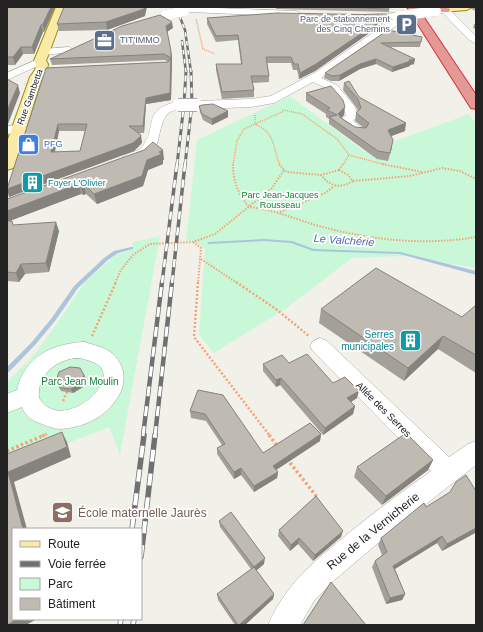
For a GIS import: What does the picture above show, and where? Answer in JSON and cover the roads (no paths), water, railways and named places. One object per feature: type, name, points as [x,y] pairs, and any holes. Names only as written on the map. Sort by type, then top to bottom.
[{"type":"highway","points":[[412,7],[476,105]]},
{"type":"highway","points":[[422,7],[472,77]]},
{"type":"main road","name":"Rue Gambetta","points":[[7,165],[13,129],[42,66],[61,7]]},
{"type":"main road","points":[[441,10],[467,7]]},
{"type":"street","points":[[154,18],[189,9],[306,15]]},
{"type":"street","points":[[352,16],[399,16],[441,10],[457,20],[465,32],[476,41]]},
{"type":"street","points":[[113,165],[140,155],[148,148],[161,112],[170,107],[178,105],[266,101],[274,99],[313,78],[396,22],[399,16]]},
{"type":"street","points":[[465,32],[476,32]]},
{"type":"street","points":[[7,77],[20,72],[33,72],[73,49]]},
{"type":"street","points":[[313,78],[333,87],[336,95],[346,102],[351,108],[352,116],[345,122],[360,131]]},
{"type":"street","points":[[251,113],[266,101]]},
{"type":"street","name":"Allée des Serres","points":[[320,346],[448,472]]},
{"type":"street","points":[[85,350],[97,353],[106,358],[113,367],[115,377],[113,388],[107,398],[97,408],[84,415],[69,419],[55,419],[44,416],[35,411],[27,395],[28,383],[35,372],[45,362],[57,355],[72,351],[85,350]]},
{"type":"street","points":[[7,404],[27,395]]},
{"type":"street","name":"Rue de la Vernicherie","points":[[283,625],[304,591],[321,573],[389,517],[476,451]]},
{"type":"waterway","name":"Le Valchérie","points":[[209,243],[264,240],[292,242],[313,250],[400,253],[476,273]]},
{"type":"waterway","name":"Le Valchérie","points":[[7,370],[33,344],[53,320],[76,287],[106,259],[116,252],[131,248]]},
{"type":"railway","points":[[176,7],[185,30],[191,72]]},
{"type":"railway","points":[[182,41],[186,72]]},
{"type":"railway","points":[[185,165],[192,104],[191,71]]},
{"type":"railway","points":[[177,165],[186,72]]},
{"type":"railway","points":[[162,283],[177,164]]},
{"type":"railway","points":[[172,283],[185,164]]},
{"type":"railway","points":[[143,436],[162,282]]},
{"type":"railway","points":[[155,436],[172,282]]},
{"type":"railway","points":[[132,528],[144,435]]},
{"type":"railway","points":[[142,548],[155,435]]},
{"type":"railway","points":[[120,625],[121,620]]},
{"type":"railway","points":[[133,625],[134,620]]},
{"type":"place","name":"Parc de stationnement des Cinq Chemins","points":[[406,24]]},
{"type":"place","name":"TIT'IMMO","points":[[105,40]]},
{"type":"place","name":"PFG","points":[[28,144]]},
{"type":"place","name":"Foyer L'Olivier","points":[[33,183]]},
{"type":"place","name":"Serres municipales","points":[[410,340]]},
{"type":"place","name":"École maternelle Jaurès","points":[[62,513]]},
{"type":"park label","name":"Parc Jean-Jacques Rousseau","points":[[280,200]]},
{"type":"park label","name":"Parc Jean Moulin","points":[[80,381]]}]
